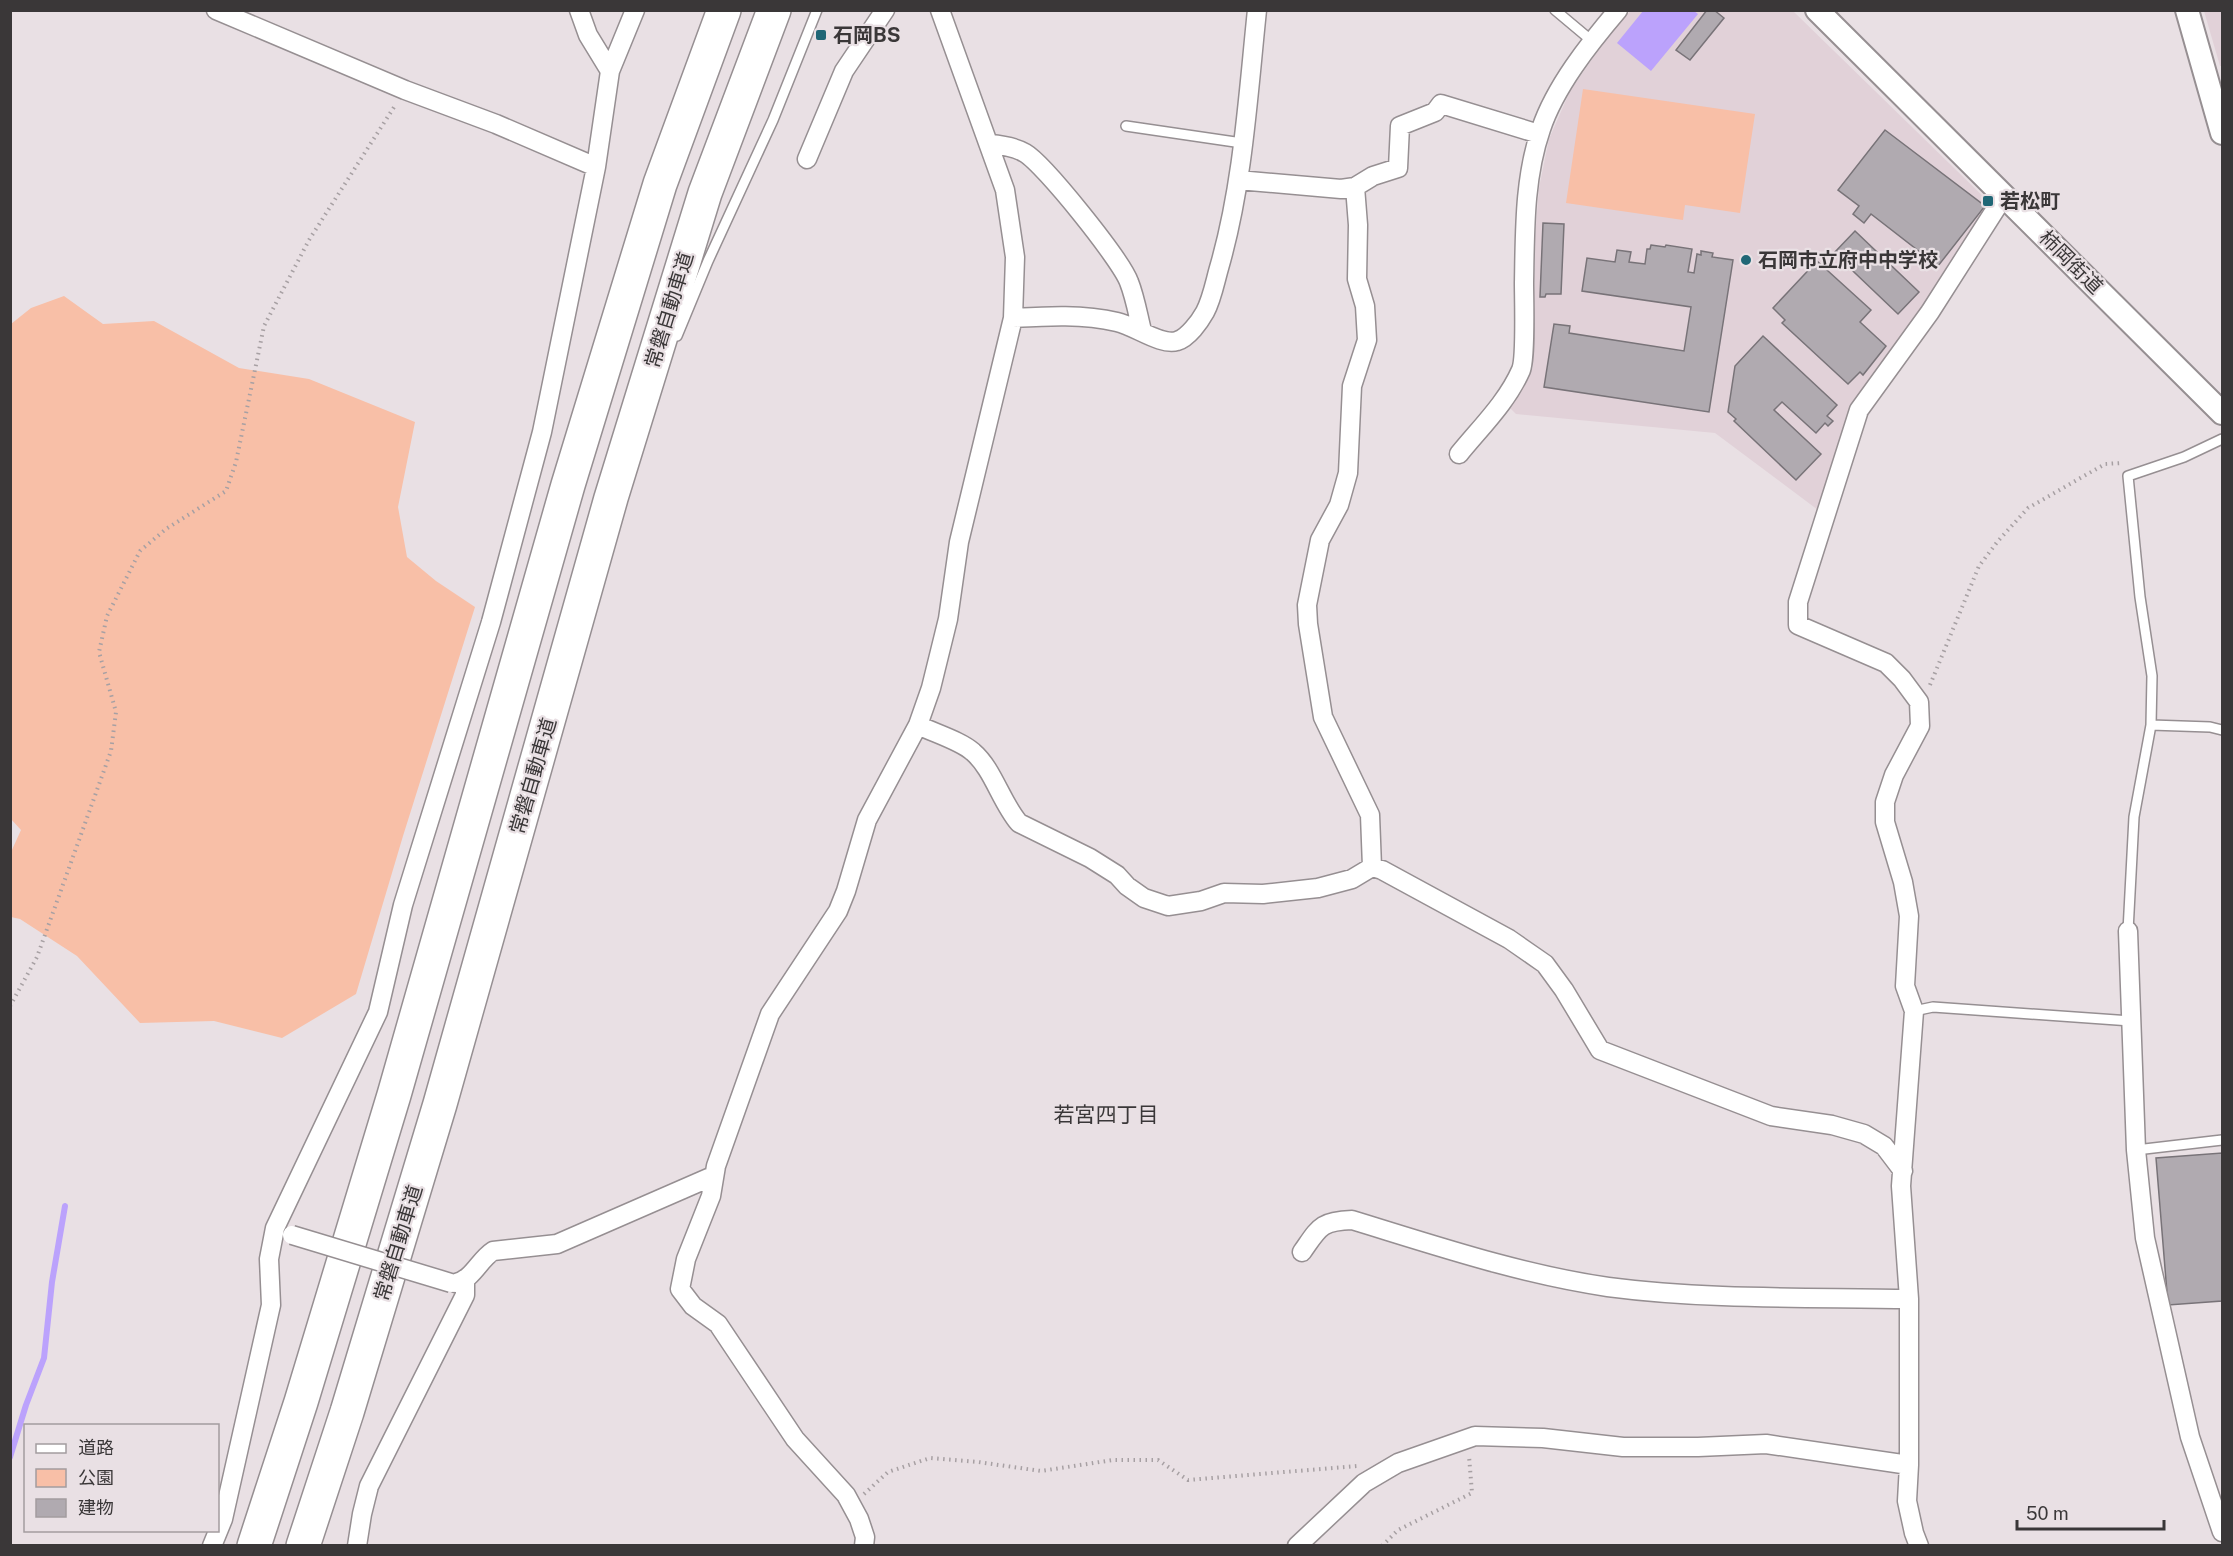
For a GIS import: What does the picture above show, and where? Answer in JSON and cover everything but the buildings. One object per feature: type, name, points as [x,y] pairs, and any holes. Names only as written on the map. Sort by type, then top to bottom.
[{"type":"highway","points":[[254,1545],[301,1402],[394,1095],[568,485],[660,184],[724,10]]},
{"type":"highway","name":"常磐自動車道","points":[[303,1545],[347,1412],[440,1104],[611,498],[705,193],[774,10]]},
{"type":"street","points":[[216,10],[405,90],[496,124],[596,166]]},
{"type":"street","points":[[579,10],[588,35],[610,71]]},
{"type":"street","points":[[219,1528],[271,1305],[268,1259],[284,1232],[378,1012],[404,905],[491,622],[542,432],[596,166],[610,71],[635,10]]},
{"type":"street","points":[[807,159],[844,71],[885,10]]},
{"type":"street","points":[[864,1545],[865,1537],[853,1505],[846,1495],[795,1439],[718,1324],[693,1306],[680,1290],[686,1259],[711,1196],[713,1176],[770,1014],[838,911],[867,820],[918,725],[941,653],[959,542],[1013,318],[1015,257],[1005,190],[940,10]]},
{"type":"street","points":[[1013,318],[1054,316],[1119,322],[1158,339],[1176,342],[1193,328],[1206,311],[1226,241],[1238,180],[1257,10]]},
{"type":"street","points":[[1459,454],[1504,400],[1523,367],[1524,231],[1530,171],[1539,134],[1560,89],[1592,41],[1618,10]]},
{"type":"street","name":"柿岡街道","points":[[1817,10],[2223,413]]},
{"type":"street","points":[[2187,10],[2223,133]]},
{"type":"street","points":[[1238,180],[1341,189],[1355,187],[1373,176],[1398,168],[1400,126],[1435,112],[1441,104],[1539,134]]},
{"type":"street","points":[[990,144],[1009,146],[1026,153],[1080,212],[1104,242],[1129,280],[1142,331]]},
{"type":"street","points":[[1355,187],[1358,279],[1365,306],[1367,340],[1352,386],[1348,473],[1339,505],[1320,540],[1307,605],[1323,717],[1370,815],[1372,867]]},
{"type":"street","points":[[1919,1545],[1907,1501],[1909,1299],[1901,1186],[1914,1011],[1905,986],[1909,916],[1903,882],[1885,822],[1885,802],[1894,775],[1920,726],[1919,702],[1902,679],[1886,663],[1798,625],[1798,602],[1859,410],[1930,312],[2004,196]]},
{"type":"street","points":[[918,725],[972,750],[1011,814],[1019,823],[1090,858],[1117,875],[1127,886],[1144,898],[1168,906],[1181,905],[1224,893],[1263,894],[1318,888],[1352,879],[1372,867],[1382,870],[1509,939],[1545,964],[1564,990],[1600,1050],[1771,1116],[1832,1125],[1864,1134],[1884,1146],[1903,1171]]},
{"type":"street","points":[[2128,931],[2136,1150],[2145,1238],[2158,1306],[2190,1437],[2223,1532]]},
{"type":"street","points":[[458,1281],[493,1251],[557,1244],[713,1176]]},
{"type":"street","points":[[1302,1252],[1322,1225],[1338,1220],[1352,1220],[1505,1267],[1607,1287],[1704,1296],[1909,1299]]},
{"type":"street","points":[[284,1232],[458,1281],[465,1295],[369,1486],[357,1545]]},
{"type":"street","points":[[1297,1545],[1364,1483],[1398,1463],[1475,1436],[1543,1438],[1623,1447],[1698,1448],[1766,1443],[1909,1466]]},
{"type":"lane","points":[[682,125],[714,10]]},
{"type":"lane","points":[[672,349],[708,261],[773,120],[817,10]]},
{"type":"lane","points":[[1555,10],[1592,41]]},
{"type":"lane","points":[[1126,126],[1242,143]]},
{"type":"lane","points":[[611,498],[655,392]]},
{"type":"lane","points":[[2128,931],[2134,817],[2151,725],[2152,676],[2140,597],[2128,476],[2184,457],[2223,440]]},
{"type":"lane","points":[[2151,725],[2210,727],[2223,730]]},
{"type":"lane","points":[[1914,1011],[1933,1007],[2131,1021]]},
{"type":"lane","points":[[2136,1150],[2223,1140]]},
{"type":"path","points":[[10,1006],[37,957],[111,751],[116,712],[99,652],[107,616],[140,551],[165,529],[226,491],[236,462],[264,326],[309,240],[405,90]]},
{"type":"path","points":[[1916,697],[1930,685],[1979,566],[2028,508],[2105,464],[2128,463],[2135,474]]},
{"type":"path","points":[[1382,1545],[1398,1530],[1472,1493],[1469,1456],[1479,1455]]},
{"type":"path","points":[[853,1505],[888,1472],[930,1458],[978,1461],[1041,1471],[1113,1460],[1158,1460],[1188,1480],[1398,1463]]},
{"type":"shaded area","name":"石岡市立府中中学校","points":[[1630,11],[1793,11],[1991,204],[1901,341],[1818,510],[1715,433],[1516,414],[1509,407],[1533,368],[1535,237],[1539,188],[1549,139],[1570,91],[1606,39]]},
{"type":"shaded area","points":[[1643,11],[1694,11],[1698,14],[1651,71],[1617,43]]},
{"type":"shaded area","points":[[2204,11],[2222,11],[2222,66],[2220,66]]},
{"type":"green space","points":[[1583,89],[1755,114],[1740,213],[1685,205],[1683,220],[1566,203]]},
{"type":"green space","points":[[64,296],[103,324],[154,321],[239,368],[309,379],[415,422],[398,507],[407,557],[436,581],[475,607],[356,994],[282,1038],[214,1021],[140,1023],[77,956],[20,919],[11,917],[11,852],[21,830],[10,818],[11,324],[31,308]]},
{"type":"waterway","points":[[10,1457],[44,1358],[52,1282],[65,1206]]},
{"type":"place","name":"石岡BS","points":[[821,35]]},
{"type":"place","name":"若松町","points":[[1988,201]]},
{"type":"place","name":"石岡市立府中中学校","points":[[1746,260]]},
{"type":"district","name":"若宮四丁目","points":[[1106,1115]]}]
